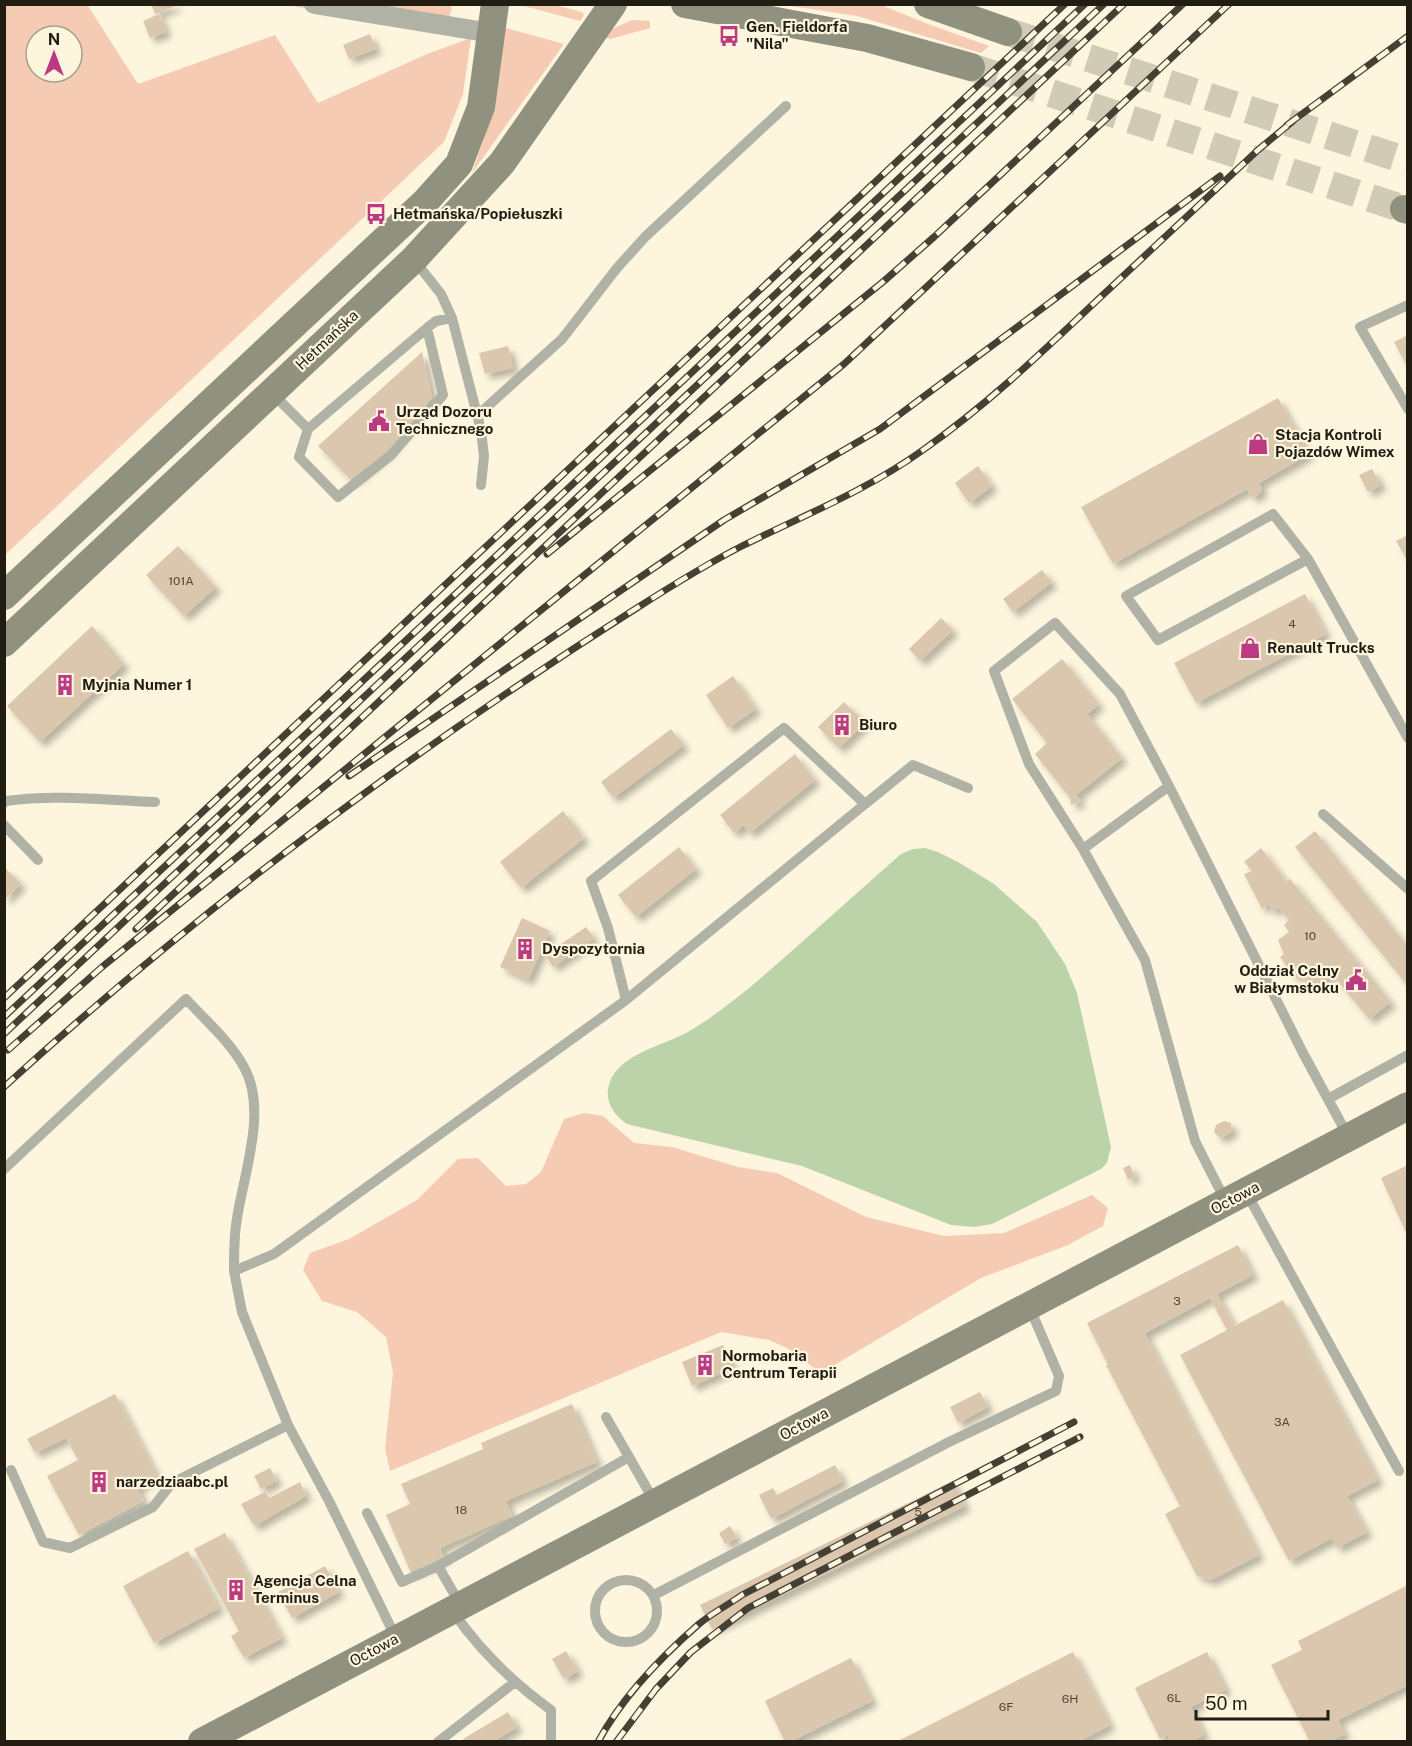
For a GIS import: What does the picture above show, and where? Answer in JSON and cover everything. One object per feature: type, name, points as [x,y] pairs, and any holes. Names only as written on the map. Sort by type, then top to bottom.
[{"type":"main road","points":[[4,596],[425,202],[459,164],[482,107],[495,4]]},
{"type":"main road","name":"Hetmańska","points":[[4,644],[414,259],[502,163],[613,4]]},
{"type":"main road","points":[[685,4],[867,38],[971,67]]},
{"type":"main road","points":[[928,4],[1008,32]]},
{"type":"main road","points":[[414,259],[410,245],[411,233],[425,202]]},
{"type":"main road","name":"Octowa","points":[[202,1742],[1407,1106]]},
{"type":"street","points":[[314,4],[491,33]]},
{"type":"lane","points":[[478,416],[562,339],[617,268],[645,237],[786,106]]},
{"type":"lane","points":[[414,259],[441,294],[452,318],[478,416],[484,456],[481,485]]},
{"type":"lane","points":[[1407,305],[1360,327],[1407,409]]},
{"type":"lane","points":[[427,328],[443,395],[391,455],[338,497],[299,457],[308,429],[427,328],[436,321],[452,318]]},
{"type":"lane","points":[[271,393],[308,429]]},
{"type":"lane","points":[[1308,559],[1158,639],[1126,596],[1273,514],[1308,559],[1407,738]]},
{"type":"lane","points":[[1349,1138],[1120,694],[1055,622],[994,670],[1029,764],[1083,849],[1145,960],[1196,1141],[1236,1197],[1399,1471]]},
{"type":"lane","points":[[626,1000],[608,928],[591,880],[784,728],[866,804]]},
{"type":"lane","points":[[234,1271],[274,1254],[626,1000],[913,765],[968,788]]},
{"type":"lane","points":[[1083,849],[1169,786]]},
{"type":"lane","points":[[4,803],[26,798],[155,802]]},
{"type":"lane","points":[[1323,814],[1407,889]]},
{"type":"lane","points":[[4,825],[38,860]]},
{"type":"lane","points":[[4,1169],[186,999],[236,1055],[254,1092],[254,1119],[236,1226],[234,1271],[242,1312],[288,1425],[329,1501],[396,1638]]},
{"type":"lane","points":[[1328,1099],[1407,1054]]},
{"type":"lane","points":[[654,1595],[949,1442],[1056,1391],[1059,1376],[1029,1306]]},
{"type":"lane","points":[[606,1417],[655,1502]]},
{"type":"lane","points":[[11,1470],[43,1542],[69,1548],[153,1508],[172,1483],[288,1425]]},
{"type":"lane","points":[[368,1513],[402,1582],[438,1566],[629,1457]]},
{"type":"lane","points":[[438,1566],[472,1639],[515,1682],[551,1710],[550,1742]]},
{"type":"lane","points":[[628,1579],[638,1581],[654,1595],[658,1609],[657,1621],[652,1630],[643,1638],[633,1642],[615,1641],[601,1630],[596,1620],[595,1608],[598,1597],[605,1587],[615,1581],[628,1579]]},
{"type":"lane","points":[[438,1742],[515,1682]]},
{"type":"shaded area","points":[[448,4],[452,8],[444,33],[287,5]]},
{"type":"shaded area","points":[[5,5],[89,5],[138,84],[275,35],[318,103],[427,54],[471,38],[463,94],[444,142],[5,555]]},
{"type":"shaded area","points":[[520,5],[555,5],[582,12],[584,15],[580,21]]},
{"type":"shaded area","points":[[785,5],[881,5],[989,46],[981,53],[857,16]]},
{"type":"shaded area","points":[[632,20],[650,21],[650,28],[610,39],[604,37],[610,30]]},
{"type":"shaded area","points":[[503,27],[564,44],[472,173],[492,115]]},
{"type":"shaded area","points":[[925,848],[958,862],[994,884],[1037,922],[1065,964],[1077,993],[1111,1147],[1107,1163],[1101,1169],[992,1224],[974,1227],[951,1225],[802,1166],[627,1124],[616,1115],[608,1098],[609,1084],[619,1068],[627,1061],[646,1050],[677,1038],[715,1014],[768,972],[901,854],[913,849]]},
{"type":"shaded area","points":[[584,1113],[603,1116],[634,1143],[672,1147],[738,1167],[777,1173],[866,1217],[944,1236],[1004,1233],[1092,1195],[1108,1208],[1103,1226],[1068,1245],[981,1278],[821,1373],[787,1348],[769,1340],[721,1332],[390,1471],[385,1449],[393,1373],[386,1337],[357,1312],[322,1301],[303,1270],[310,1253],[349,1239],[417,1200],[458,1159],[478,1158],[506,1186],[526,1184],[541,1172],[564,1119]]},
{"type":"building","points":[[151,4],[178,4],[178,5],[155,14]]},
{"type":"building","points":[[159,14],[166,32],[150,38],[143,21]]},
{"type":"building","points":[[370,34],[376,49],[349,59],[343,45]]},
{"type":"building","points":[[1408,335],[1408,368],[1394,342]]},
{"type":"building","points":[[508,346],[513,368],[485,374],[479,353]]},
{"type":"building","name":"Urząd Dozoru Technicznego","points":[[422,352],[432,397],[388,451],[352,481],[318,446]]},
{"type":"building","points":[[1278,398],[1309,454],[1259,483],[1262,489],[1252,498],[1247,489],[1113,564],[1081,507]]},
{"type":"building","points":[[978,466],[992,486],[969,503],[955,483]]},
{"type":"building","points":[[1372,469],[1381,485],[1368,492],[1359,475]]},
{"type":"building","points":[[1408,535],[1408,561],[1396,541]]},
{"type":"building","points":[[178,546],[216,587],[184,616],[146,575]]},
{"type":"building","points":[[1042,570],[1052,582],[1013,612],[1003,599]]},
{"type":"building","name":"Renault Trucks","points":[[1305,594],[1326,634],[1196,703],[1174,663]]},
{"type":"building","points":[[941,618],[953,630],[920,661],[909,649]]},
{"type":"building","name":"Myjnia Numer 1","points":[[92,626],[124,664],[40,742],[7,706]]},
{"type":"building","points":[[1062,659],[1099,704],[1087,714],[1122,758],[1076,795],[1081,801],[1071,805],[1071,799],[1035,754],[1047,743],[1012,699]]},
{"type":"building","points":[[733,676],[756,709],[728,728],[706,695]]},
{"type":"building","name":"Biuro","points":[[844,702],[865,723],[839,748],[818,727]]},
{"type":"building","points":[[671,729],[684,745],[613,798],[601,782]]},
{"type":"building","points":[[795,754],[815,780],[750,833],[744,825],[734,833],[720,815]]},
{"type":"building","points":[[563,811],[584,838],[521,888],[500,862]]},
{"type":"building","points":[[1315,831],[1408,947],[1408,986],[1295,847]]},
{"type":"building","points":[[679,847],[696,869],[636,917],[618,895]]},
{"type":"building","points":[[1261,848],[1287,882],[1290,879],[1391,1002],[1369,1019],[1331,973],[1325,981],[1308,982],[1299,974],[1295,978],[1280,957],[1284,954],[1278,940],[1289,932],[1284,925],[1289,920],[1278,907],[1272,912],[1269,904],[1262,909],[1244,874],[1252,871],[1244,862]]},
{"type":"building","points":[[4,867],[21,884],[4,900]]},
{"type":"building","name":"Dyspozytornia","points":[[522,918],[550,931],[528,980],[500,967]]},
{"type":"building","points":[[586,927],[594,938],[553,967],[545,955]]},
{"type":"building","points":[[1224,1121],[1231,1123],[1232,1132],[1220,1138],[1214,1132],[1216,1125]]},
{"type":"building","points":[[1130,1165],[1135,1177],[1128,1180],[1123,1168]]},
{"type":"building","points":[[1408,1165],[1408,1237],[1381,1178]]},
{"type":"building","points":[[1238,1245],[1253,1275],[1217,1294],[1234,1326],[1283,1300],[1378,1480],[1347,1496],[1367,1532],[1337,1548],[1332,1538],[1289,1561],[1180,1355],[1227,1330],[1210,1298],[1145,1333],[1259,1555],[1211,1580],[1197,1576],[1165,1514],[1180,1506],[1106,1365],[1108,1365],[1087,1323]]},
{"type":"building","name":"Normobaria Centrum Terapii","points":[[723,1345],[732,1364],[724,1367],[726,1371],[692,1386],[682,1362]]},
{"type":"building","points":[[980,1392],[988,1407],[958,1423],[950,1407]]},
{"type":"building","name":"narzedziaabc.pl","points":[[115,1394],[157,1476],[137,1487],[144,1501],[79,1535],[47,1476],[78,1460],[66,1438],[35,1453],[27,1439]]},
{"type":"building","points":[[572,1404],[597,1462],[506,1501],[512,1516],[440,1548],[444,1558],[411,1573],[386,1515],[410,1504],[401,1484],[483,1449],[481,1443]]},
{"type":"building","points":[[835,1465],[843,1481],[771,1519],[759,1495],[773,1488],[777,1495]]},
{"type":"building","points":[[270,1468],[277,1481],[261,1489],[254,1476]]},
{"type":"building","points":[[953,1481],[965,1506],[712,1629],[700,1605]]},
{"type":"building","points":[[300,1482],[306,1496],[254,1526],[241,1504],[265,1492],[269,1498]]},
{"type":"building","points":[[730,1526],[737,1538],[725,1544],[719,1533]]},
{"type":"building","name":"Agencja Celna Terminus","points":[[225,1533],[282,1638],[244,1658],[231,1636],[239,1631],[194,1549]]},
{"type":"building","points":[[188,1551],[219,1608],[154,1643],[123,1586]]},
{"type":"building","points":[[325,1566],[339,1592],[292,1618],[278,1592]]},
{"type":"building","points":[[1408,1585],[1408,1685],[1338,1720],[1345,1734],[1330,1742],[1310,1742],[1271,1665],[1302,1650],[1298,1641]]},
{"type":"building","points":[[566,1651],[578,1671],[564,1679],[552,1659]]},
{"type":"building","points":[[1073,1652],[1110,1725],[1078,1742],[896,1742]]},
{"type":"building","points":[[1207,1652],[1226,1690],[1191,1707],[1204,1735],[1191,1742],[1171,1742],[1168,1735],[1160,1739],[1135,1688]]},
{"type":"building","points":[[851,1658],[872,1701],[790,1742],[785,1742],[765,1701]]},
{"type":"building","points":[[508,1712],[517,1727],[493,1742],[465,1742],[463,1739]]},
{"type":"tunnel","points":[[1008,32],[1408,161]]},
{"type":"tunnel","points":[[971,67],[1404,209]]},
{"type":"railway","points":[[4,998],[1065,4]]},
{"type":"railway","points":[[4,1017],[1085,4]]},
{"type":"railway","points":[[4,1034],[1104,4]]},
{"type":"railway","points":[[136,929],[1124,4]]},
{"type":"railway","points":[[547,554],[884,281],[1183,4]]},
{"type":"railway","points":[[8,1050],[102,967],[844,364],[1229,4]]},
{"type":"railway","points":[[1287,125],[1408,36]]},
{"type":"railway","points":[[4,1087],[155,956],[232,894],[392,773],[473,716],[690,575],[742,546],[879,478],[946,434],[1030,363],[1258,150],[1293,121]]},
{"type":"railway","points":[[349,776],[724,520],[880,429],[1220,176]]},
{"type":"railway","points":[[598,1742],[619,1709],[643,1678],[709,1616],[742,1595],[1074,1422]]},
{"type":"railway","points":[[616,1742],[656,1689],[691,1652],[748,1608],[1080,1437]]},
{"type":"place","name":"Gen. Fieldorfa \"Nila\"","points":[[729,36]]},
{"type":"place","name":"Hetmańska/Popiełuszki","points":[[376,214]]},
{"type":"place","name":"Urząd Dozoru Technicznego","points":[[379,421]]},
{"type":"place","name":"Stacja Kontroli Pojazdów Wimex","points":[[1258,444]]},
{"type":"place","name":"Renault Trucks","points":[[1250,648]]},
{"type":"place","name":"Myjnia Numer 1","points":[[65,685]]},
{"type":"place","name":"Biuro","points":[[842,725]]},
{"type":"place","name":"Dyspozytornia","points":[[525,949]]},
{"type":"place","name":"Oddział Celny w Białymstoku","points":[[1356,980]]},
{"type":"place","name":"Normobaria Centrum Terapii","points":[[705,1365]]},
{"type":"place","name":"narzedziaabc.pl","points":[[99,1482]]},
{"type":"place","name":"Agencja Celna Terminus","points":[[236,1590]]}]
